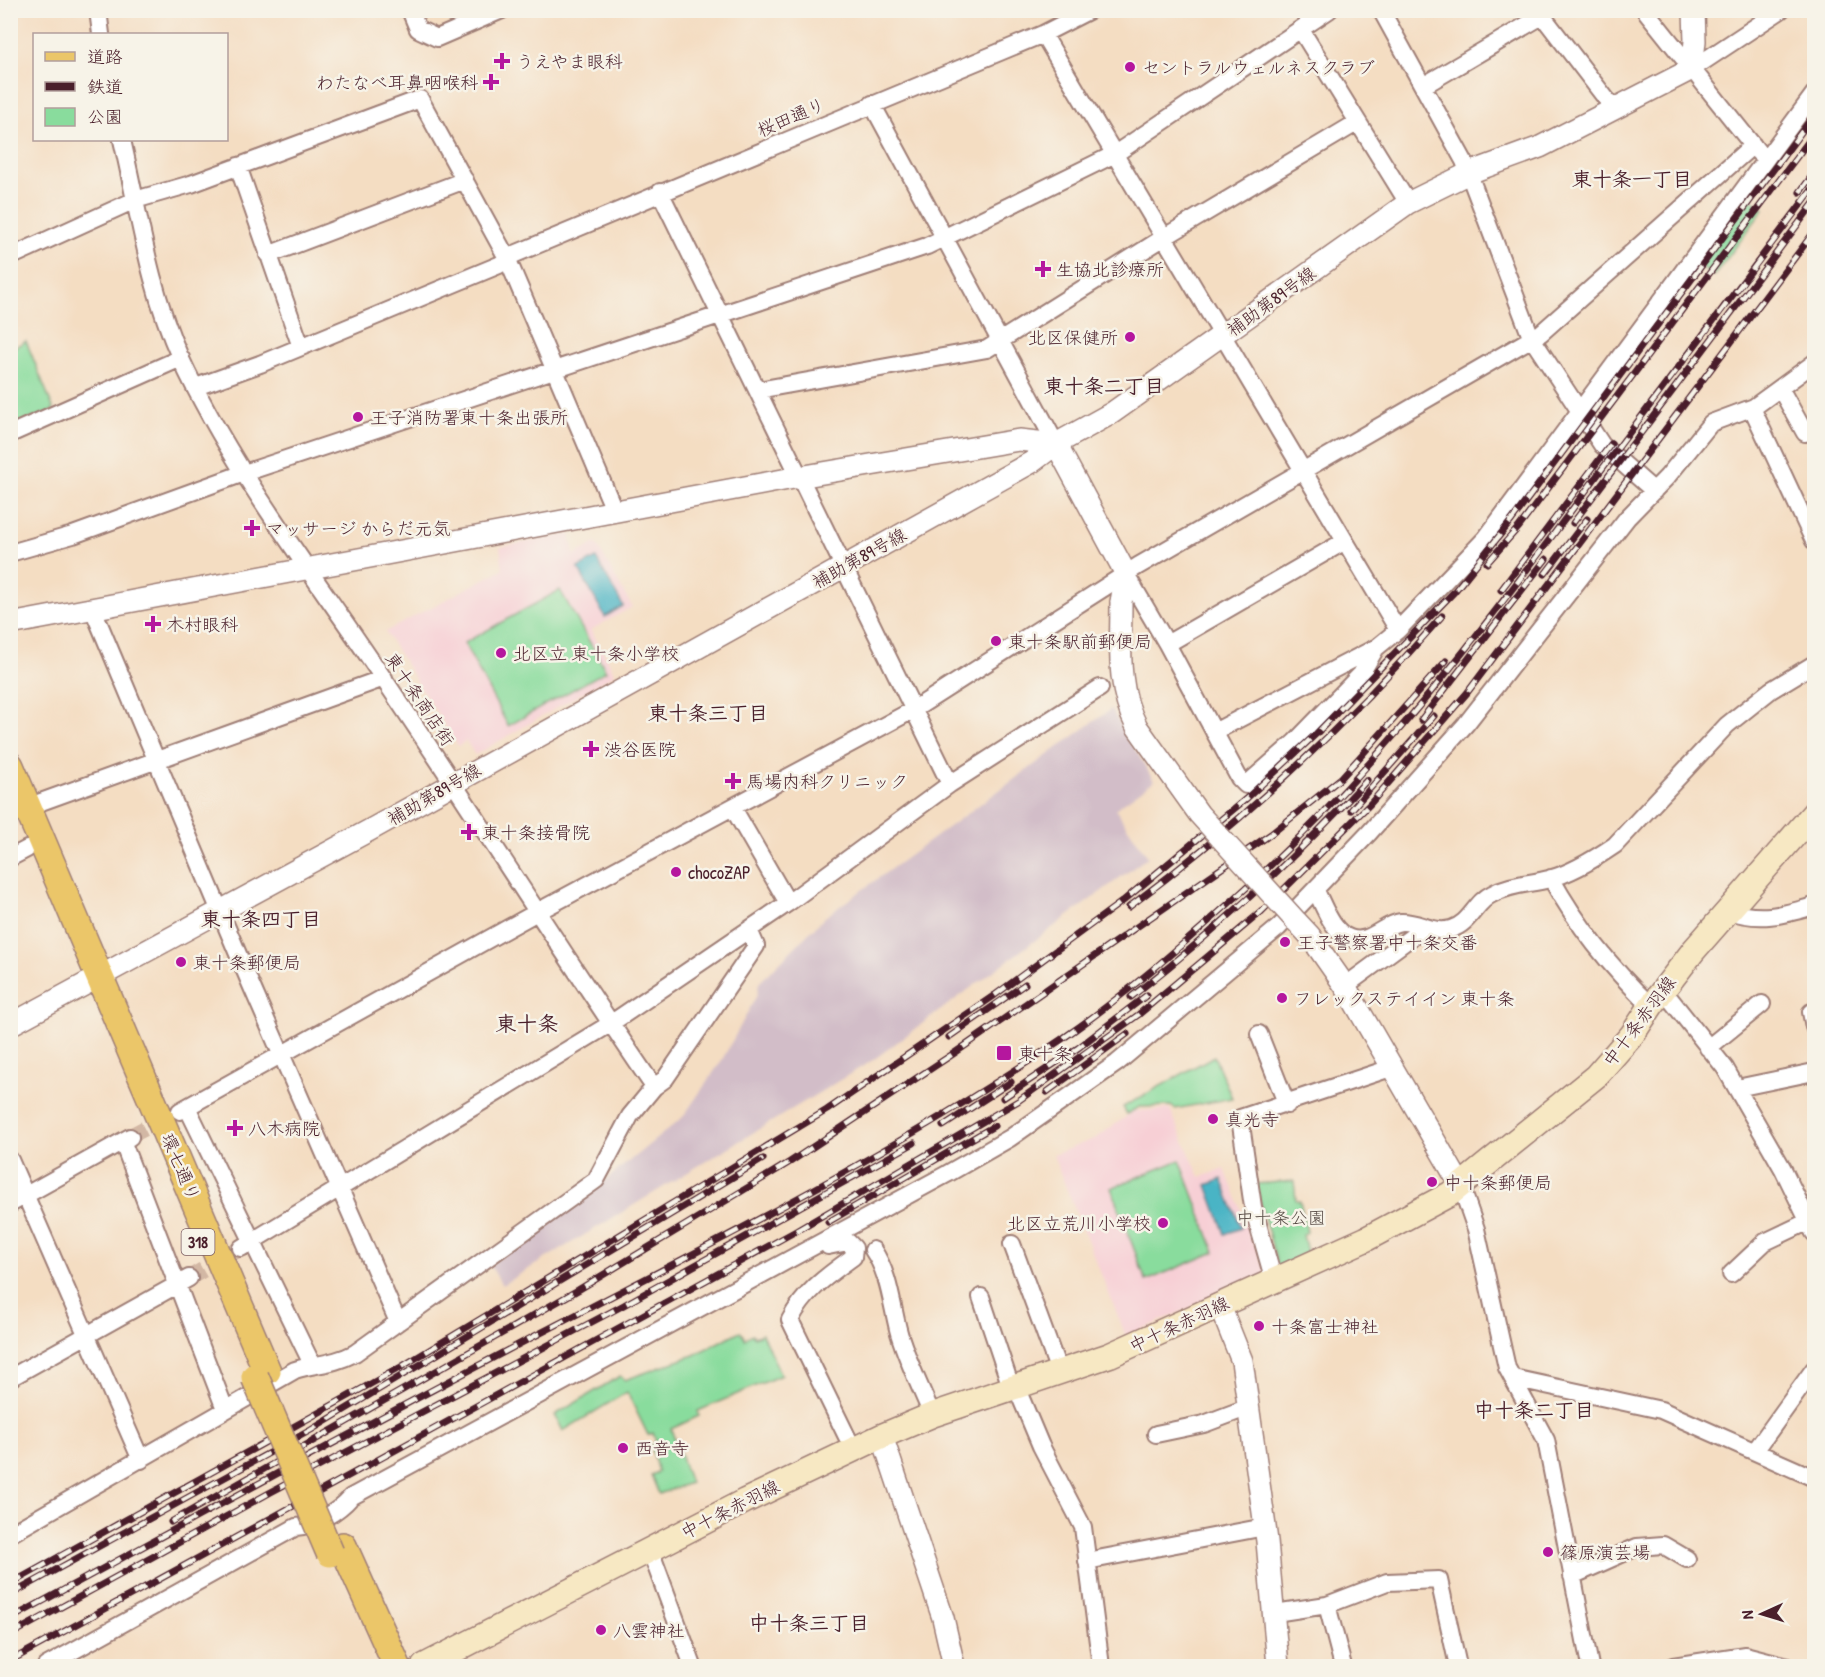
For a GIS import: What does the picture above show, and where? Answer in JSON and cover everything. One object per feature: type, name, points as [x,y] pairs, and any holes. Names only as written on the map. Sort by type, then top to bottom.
[{"type":"main road","name":"環七通り","points":[[10,766],[19,808],[261,1374],[337,1550],[397,1666]]},
{"type":"main road","name":"環七通り","points":[[19,808],[19,853],[94,979]]},
{"type":"main road","name":"中十条赤羽線","points":[[424,1666],[853,1449],[932,1415],[1014,1390],[1110,1355],[1392,1226],[1461,1186],[1596,1076],[1632,1035],[1657,998],[1727,910],[1815,813]]},
{"type":"main road","name":"環七通り","points":[[337,1550],[377,1666]]},
{"type":"street","points":[[98,10],[101,33]]},
{"type":"street","points":[[410,10],[418,29],[436,38],[502,10]]},
{"type":"street","name":"桜田通り","points":[[196,387],[301,347],[500,265],[507,258],[1043,33],[1090,10]]},
{"type":"street","points":[[10,553],[149,509],[244,473],[554,372],[720,314],[927,246],[1115,154],[1329,10]]},
{"type":"street","points":[[1381,10],[1469,173],[1531,337],[1579,414],[1602,445],[1654,491]]},
{"type":"street","points":[[1645,10],[1765,160]]},
{"type":"street","points":[[1692,69],[1695,41],[1694,10]]},
{"type":"street","points":[[1692,69],[1781,10]]},
{"type":"street","points":[[1423,86],[1540,13],[1614,109]]},
{"type":"street","points":[[1300,30],[1408,203]]},
{"type":"street","points":[[1043,33],[1398,630]]},
{"type":"street","name":"補助第89号線","points":[[10,1025],[220,912],[1032,462],[1056,444],[1112,413],[1408,203],[1469,173],[1540,147],[1692,69]]},
{"type":"street","points":[[10,257],[135,200],[238,166],[420,99],[507,258],[615,512]]},
{"type":"street","points":[[1214,732],[1376,648],[1398,630],[1486,538],[1765,160],[1812,103]]},
{"type":"street","points":[[872,104],[1239,778],[1246,784],[1295,742],[1361,674],[1376,648]]},
{"type":"street","points":[[758,390],[987,349],[1163,238],[1358,122]]},
{"type":"street","name":"東十条商店街","points":[[122,141],[155,288],[181,358],[244,473],[384,678],[539,911],[610,1024],[654,1087]]},
{"type":"street","points":[[312,1364],[246,1245],[184,1109],[539,911],[913,710],[1126,574],[1541,333],[1753,146]]},
{"type":"street","points":[[238,166],[301,347]]},
{"type":"street","points":[[268,255],[465,180]]},
{"type":"street","points":[[660,192],[950,784]]},
{"type":"street","points":[[10,435],[181,358]]},
{"type":"street","points":[[46,1666],[296,1527],[303,1527],[340,1509],[351,1497],[807,1251],[1010,1138],[1060,1105],[1162,1026],[1279,927],[1316,891],[1466,724],[1627,518],[1654,491],[1711,423],[1752,408],[1815,363]]},
{"type":"street","points":[[1780,388],[1805,433],[1815,426]]},
{"type":"street","points":[[1752,408],[1815,541]]},
{"type":"street","points":[[10,624],[799,477],[1019,440],[1056,444]]},
{"type":"street","points":[[1167,644],[1345,541]]},
{"type":"street","points":[[1126,574],[1121,602],[1121,681],[1137,727],[1199,813],[1310,936],[1345,986],[1394,1067],[1461,1186],[1485,1263],[1503,1356],[1546,1440],[1590,1666]]},
{"type":"street","points":[[92,607],[155,762],[398,1322]]},
{"type":"street","points":[[1345,986],[1417,933],[1427,930],[1451,929],[1461,924],[1490,894],[1514,885],[1551,878],[1600,856],[1615,845],[1726,725],[1771,690],[1815,664]]},
{"type":"street","points":[[19,808],[155,762],[384,678]]},
{"type":"street","points":[[246,1245],[610,1024],[788,903],[950,784],[1100,688]]},
{"type":"street","points":[[733,808],[788,903]]},
{"type":"street","points":[[1551,878],[1571,915],[1625,981],[1657,998],[1708,1047],[1725,1068],[1783,1169],[1811,1228],[1765,1242],[1731,1274]]},
{"type":"street","points":[[1316,891],[1338,930],[1349,938],[1363,939],[1400,922],[1411,923],[1427,930]]},
{"type":"street","points":[[1727,910],[1745,917],[1763,918],[1815,906]]},
{"type":"street","points":[[10,1534],[219,1416],[225,1409],[295,1370],[312,1364],[330,1364],[342,1360],[596,1180],[630,1116],[654,1087],[665,1079],[756,946],[749,930]]},
{"type":"street","points":[[1708,1047],[1762,1004]]},
{"type":"street","points":[[1259,1034],[1287,1105]]},
{"type":"street","points":[[1274,1281],[1253,1207],[1240,1118],[1269,1107],[1273,1110],[1394,1067]]},
{"type":"street","points":[[1737,1088],[1815,1072]]},
{"type":"street","points":[[10,1204],[126,1140],[183,1282],[225,1409]]},
{"type":"street","points":[[10,1160],[141,1460]]},
{"type":"street","points":[[807,1251],[814,1252],[837,1242],[848,1242],[854,1248],[853,1257],[813,1287],[799,1302],[790,1320],[853,1449]]},
{"type":"street","points":[[1012,1244],[1060,1374]]},
{"type":"street","points":[[873,1250],[883,1268],[894,1303],[898,1330],[932,1415]]},
{"type":"street","points":[[10,1378],[183,1282]]},
{"type":"street","points":[[981,1297],[1014,1390],[1083,1527],[1101,1666]]},
{"type":"street","points":[[1220,1306],[1242,1361],[1265,1527],[1275,1613],[1278,1666]]},
{"type":"street","points":[[1755,1451],[1815,1369]]},
{"type":"street","points":[[1513,1378],[1661,1410],[1815,1478]]},
{"type":"street","points":[[1156,1434],[1204,1424],[1249,1407]]},
{"type":"street","points":[[882,1436],[943,1618],[954,1666]]},
{"type":"street","points":[[1087,1561],[1265,1527]]},
{"type":"street","points":[[1572,1576],[1637,1547],[1663,1545],[1687,1559]]},
{"type":"street","points":[[650,1550],[693,1666]]},
{"type":"street","points":[[1275,1613],[1327,1605],[1387,1582],[1439,1580],[1458,1666]]},
{"type":"street","points":[[1327,1605],[1343,1666]]},
{"type":"street","points":[[1673,1666],[1744,1655],[1788,1666]]},
{"type":"shaded area","name":"北区立 東十条小学校","points":[[570,534],[574,555],[596,543],[632,607],[591,630],[615,674],[475,755],[466,741],[458,746],[385,632],[503,569],[500,547]]},
{"type":"shaded area","points":[[1111,709],[1154,781],[1115,809],[1148,857],[873,1060],[502,1285],[490,1265],[606,1180],[683,1117],[722,1060],[757,995],[759,983],[825,917]]},
{"type":"shaded area","name":"北区立荒川小学校","points":[[1170,1109],[1200,1177],[1225,1169],[1265,1269],[1264,1276],[1126,1336],[1053,1155],[1096,1138],[1134,1111]]},
{"type":"green space","points":[[1750,198],[1764,209],[1714,276],[1699,265]]},
{"type":"green space","points":[[26,341],[54,410],[18,424],[11,408],[11,349]]},
{"type":"green space","points":[[560,590],[606,671],[508,726],[464,643]]},
{"type":"green space","points":[[1214,1056],[1232,1098],[1175,1109],[1171,1106],[1139,1107],[1127,1114],[1123,1107]]},
{"type":"green space","points":[[1180,1160],[1215,1252],[1146,1281],[1111,1188]]},
{"type":"green space","name":"中十条公園","points":[[1294,1181],[1296,1200],[1300,1201],[1307,1232],[1303,1235],[1308,1256],[1279,1271],[1255,1184]]},
{"type":"green space","points":[[740,1331],[745,1339],[752,1334],[754,1337],[762,1334],[781,1375],[698,1411],[699,1416],[671,1429],[690,1483],[659,1494],[651,1475],[658,1472],[651,1445],[656,1442],[653,1433],[648,1435],[627,1392],[563,1431],[555,1415],[620,1376],[625,1380],[694,1355]]},
{"type":"water","points":[[596,558],[623,606],[605,617],[578,568]]},
{"type":"water","points":[[1222,1179],[1241,1228],[1225,1234],[1207,1185]]},
{"type":"tunnel","points":[[130,1136],[169,1116]]},
{"type":"tunnel","points":[[189,1278],[241,1248]]},
{"type":"railway","points":[[10,1584],[401,1367],[827,1110],[995,995],[1123,901],[1247,798],[1316,734],[1454,592],[1512,520],[1814,115]]},
{"type":"railway","points":[[1487,563],[1519,527],[1814,134]]},
{"type":"railway","points":[[1800,192],[1814,173]]},
{"type":"railway","points":[[10,1619],[399,1408],[867,1160],[998,1081],[1085,1023],[1129,989],[1287,850],[1384,747],[1474,638],[1814,187]]},
{"type":"railway","points":[[1573,523],[1814,203]]},
{"type":"railway","points":[[10,1661],[796,1231],[1018,1101],[1138,1015],[1261,912],[1370,804],[1467,693],[1814,232]]},
{"type":"railway","points":[[1501,590],[1611,444]]},
{"type":"railway","points":[[1545,574],[1587,519]]},
{"type":"railway","points":[[1421,720],[1546,559]]},
{"type":"railway","points":[[1129,907],[1213,841],[1293,770],[1369,695],[1442,616]]},
{"type":"railway","points":[[171,1522],[578,1290],[790,1162],[956,1052],[1271,834],[1341,778],[1446,661]]},
{"type":"railway","points":[[1351,810],[1434,716]]},
{"type":"railway","points":[[1131,997],[1253,894],[1367,780]]},
{"type":"railway","points":[[949,1037],[1025,984]]},
{"type":"railway","points":[[1003,1098],[1078,1048],[1147,995]]},
{"type":"railway","points":[[1047,1092],[1127,1034]]},
{"type":"railway","points":[[943,1126],[1011,1082]]},
{"type":"railway","points":[[828,1222],[994,1126]]},
{"type":"railway","points":[[10,1635],[271,1492],[622,1306],[914,1143]]},
{"type":"railway","points":[[10,1595],[311,1430],[763,1159]]},
{"type":"place","name":"うえやま眼科","points":[[502,61]]},
{"type":"place","name":"セントラルウェルネスクラブ","points":[[1130,67]]},
{"type":"place","name":"わたなべ耳鼻咽喉科","points":[[491,82]]},
{"type":"place","name":"生協北診療所","points":[[1043,269]]},
{"type":"place","name":"北区保健所","points":[[1130,337]]},
{"type":"place","name":"王子消防署東十条出張所","points":[[358,417]]},
{"type":"place","name":"マッサージ からだ元気","points":[[252,528]]},
{"type":"place","name":"木村眼科","points":[[153,624]]},
{"type":"place","name":"東十条駅前郵便局","points":[[996,641]]},
{"type":"place","name":"北区立 東十条小学校","points":[[501,653]]},
{"type":"place","name":"渋谷医院","points":[[591,749]]},
{"type":"place","name":"馬場内科クリニック","points":[[733,781]]},
{"type":"place","name":"東十条接骨院","points":[[469,832]]},
{"type":"place","name":"chocoZAP","points":[[676,872]]},
{"type":"place","name":"王子警察署中十条交番","points":[[1285,942]]},
{"type":"place","name":"東十条郵便局","points":[[181,962]]},
{"type":"place","name":"フレックステイイン 東十条","points":[[1282,998]]},
{"type":"place","name":"東十条","points":[[1004,1053]]},
{"type":"place","name":"真光寺","points":[[1213,1119]]},
{"type":"place","name":"八木病院","points":[[235,1128]]},
{"type":"place","name":"中十条郵便局","points":[[1432,1182]]},
{"type":"place","name":"北区立荒川小学校","points":[[1163,1223]]},
{"type":"place","name":"十条富士神社","points":[[1259,1326]]},
{"type":"place","name":"西音寺","points":[[623,1448]]},
{"type":"place","name":"篠原演芸場","points":[[1548,1552]]},
{"type":"place","name":"八雲神社","points":[[601,1630]]},
{"type":"district","name":"東十条一丁目","points":[[1632,178]]},
{"type":"district","name":"東十条二丁目","points":[[1104,385]]},
{"type":"district","name":"東十条三丁目","points":[[708,712]]},
{"type":"district","name":"東十条四丁目","points":[[261,918]]},
{"type":"district","name":"東十条","points":[[527,1023]]},
{"type":"district","name":"中十条二丁目","points":[[1534,1409]]},
{"type":"district","name":"中十条三丁目","points":[[809,1622]]}]
